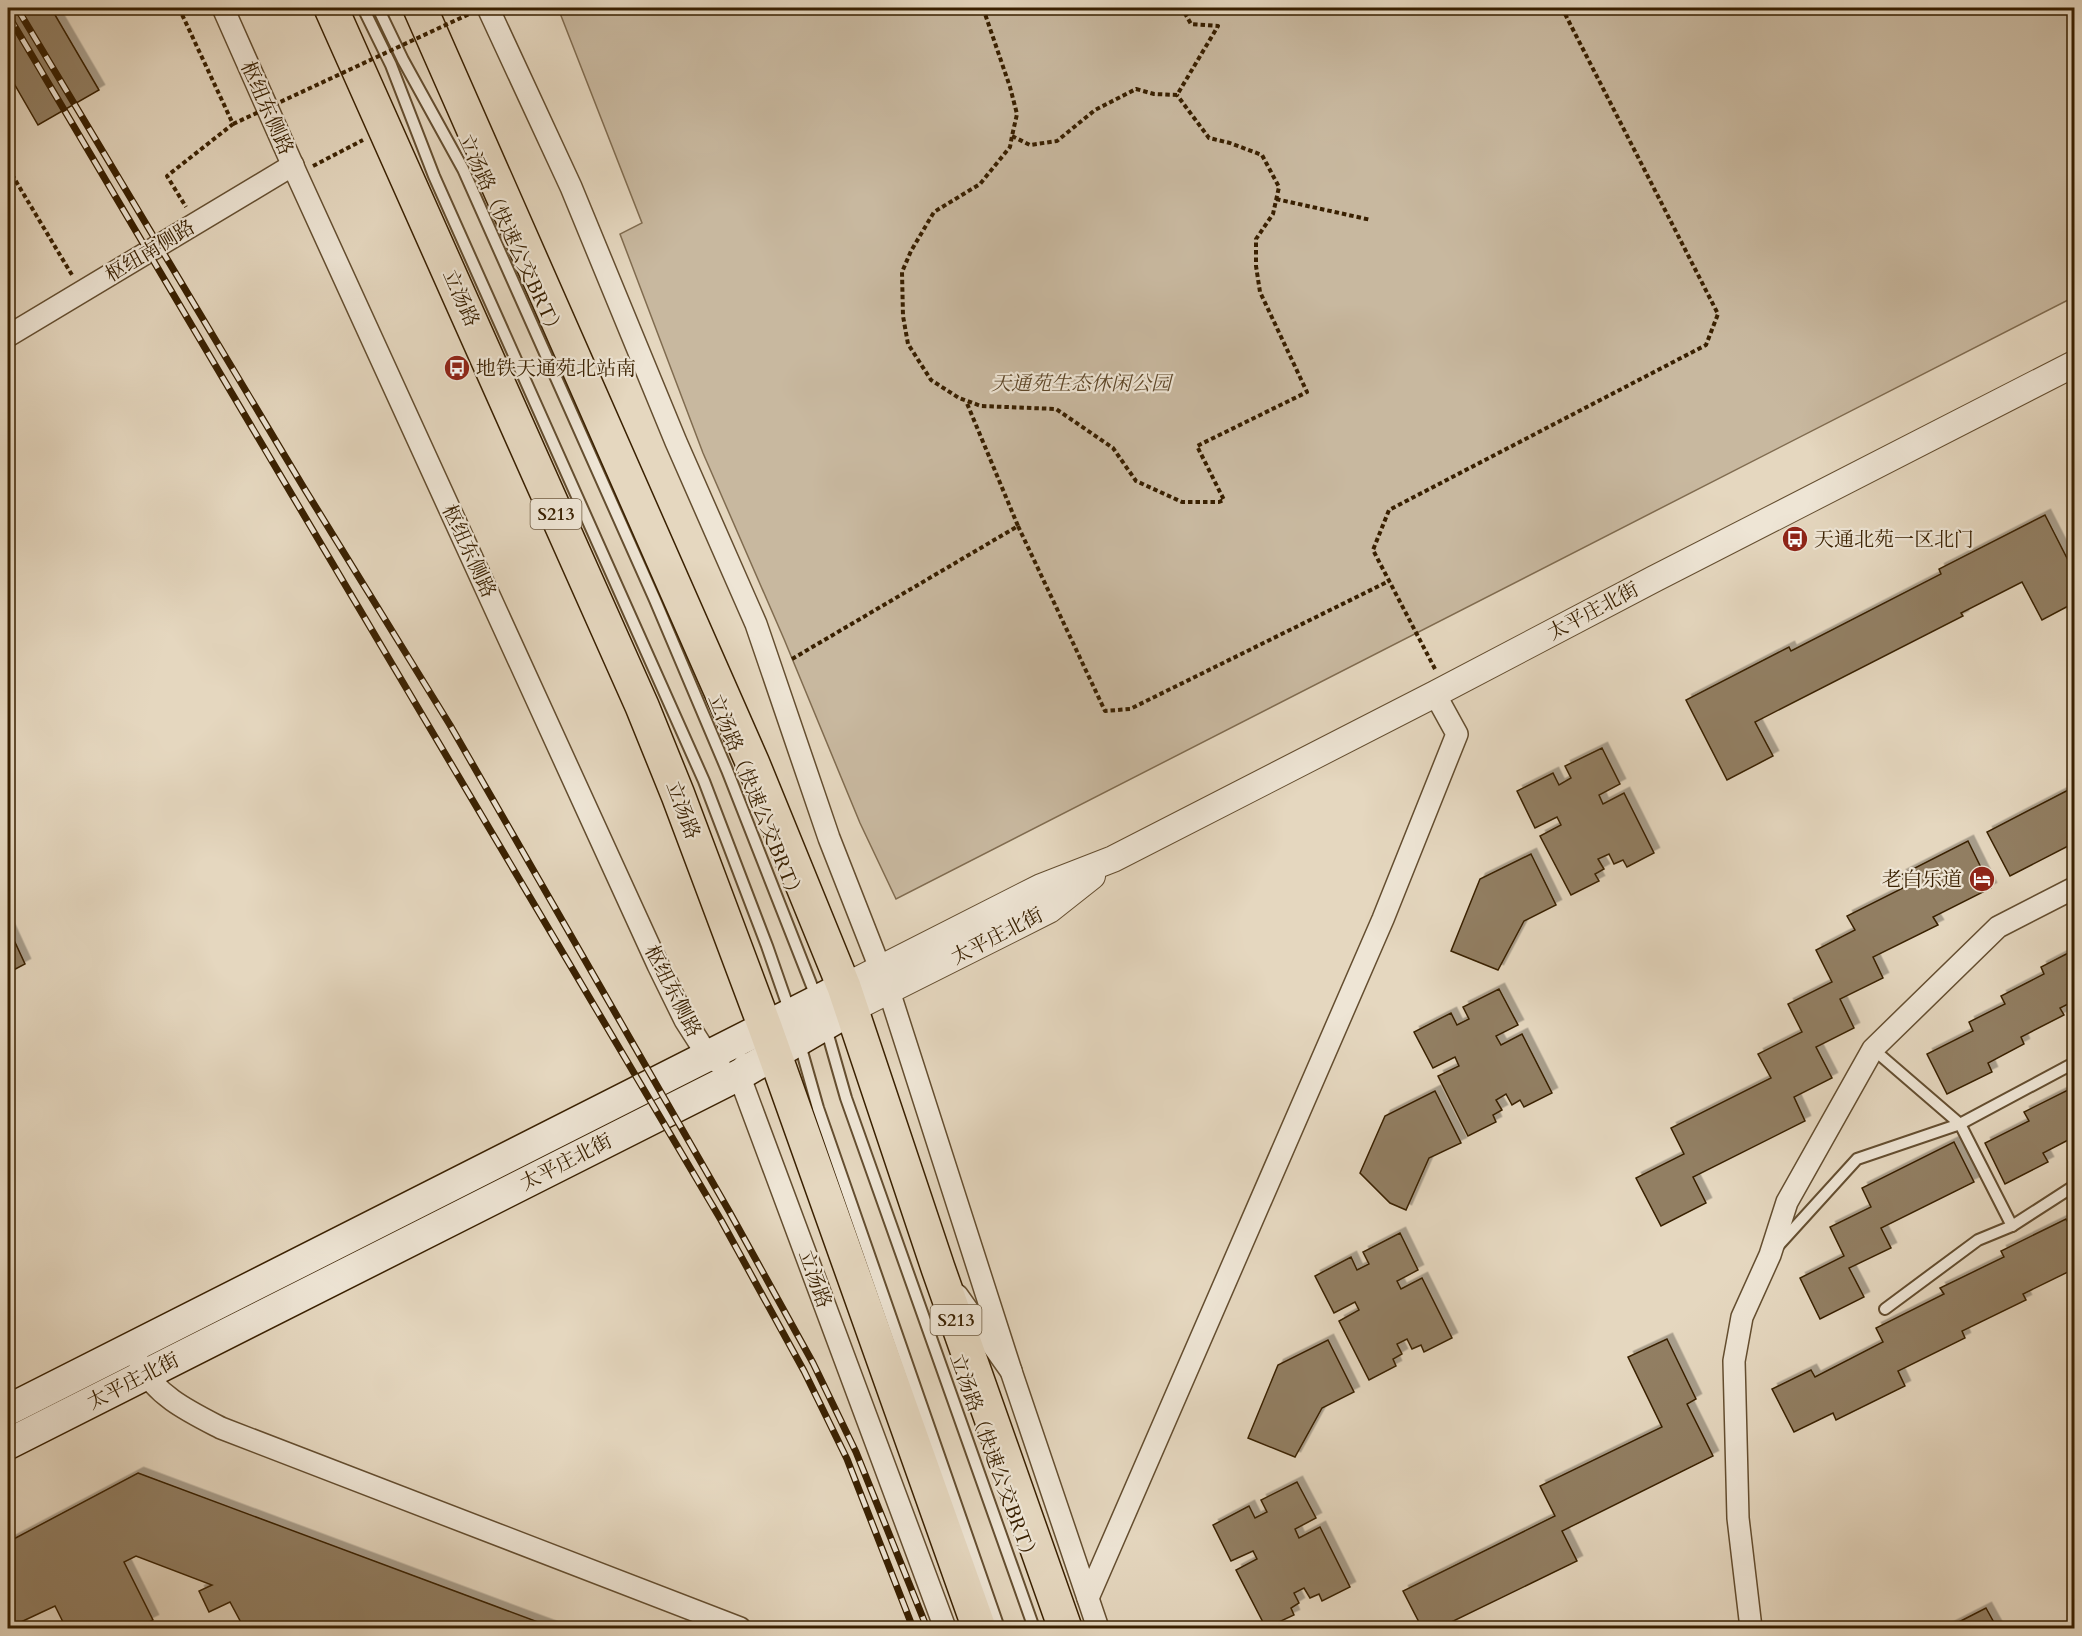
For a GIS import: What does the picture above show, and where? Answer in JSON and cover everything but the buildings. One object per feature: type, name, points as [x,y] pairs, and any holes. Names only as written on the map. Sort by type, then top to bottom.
[{"type":"main road","name":"立汤路","points":[[331,8],[642,706],[678,795],[786,1031],[979,1629]]},
{"type":"main road","name":"S213","points":[[420,8],[753,764],[830,1008],[938,1268],[1065,1629]]},
{"type":"main road","name":"太平庄北街","points":[[8,1410],[708,1056],[786,1031],[830,1008]]},
{"type":"main road","name":"太平庄北街","points":[[8,1444],[739,1075],[786,1031]]},
{"type":"street","name":"枢纽东侧路","points":[[223,8],[658,965],[685,1020],[708,1056],[739,1075]]},
{"type":"street","points":[[488,8],[571,187],[676,441],[756,624],[829,838],[885,980],[1011,1371]]},
{"type":"street","name":"枢纽南侧路","points":[[8,336],[195,224],[295,170]]},
{"type":"street","name":"太平庄北街","points":[[830,1008],[885,980],[1041,887],[1113,859],[1664,573],[2074,364]]},
{"type":"street","points":[[1088,1598],[1383,919],[1452,745],[1456,734],[1440,691]]},
{"type":"street","points":[[1751,1629],[1738,1518],[1734,1361],[1742,1317],[1770,1255],[1787,1202],[1873,1049],[1998,927],[2074,888]]},
{"type":"street","name":"立汤路","points":[[739,1075],[945,1629]]},
{"type":"street","name":"S213","points":[[938,1268],[1011,1371],[1098,1629]]},
{"type":"street","points":[[131,1347],[145,1375],[179,1406],[221,1428],[740,1629]]},
{"type":"lane","points":[[363,8],[391,66],[434,176],[704,781],[767,946],[786,1031],[818,1108],[999,1629]]},
{"type":"lane","name":"立汤路（快速公交BRT）","points":[[378,8],[463,169],[655,600],[830,1008],[846,1098],[1034,1629]]},
{"type":"lane","points":[[1873,1049],[1960,1124],[2012,1226]]},
{"type":"lane","points":[[1770,1255],[1857,1159],[1960,1124],[2074,1063]]},
{"type":"lane","points":[[1885,1309],[1978,1240],[2012,1226],[2074,1186]]},
{"type":"path","points":[[179,8],[233,123]]},
{"type":"path","points":[[195,224],[167,176],[233,123],[482,8]]},
{"type":"path","points":[[983,8],[1017,114],[1010,147],[980,184],[934,212],[902,272],[903,316],[908,344],[931,380],[966,400],[981,406],[1056,409],[1113,448],[1136,481],[1182,502],[1224,500],[1197,446],[1307,392],[1260,292],[1256,266],[1256,239],[1273,214],[1278,187],[1262,155],[1209,138],[1177,95]]},
{"type":"path","points":[[1177,95],[1218,26],[1191,24],[1182,8]]},
{"type":"path","points":[[1440,691],[1374,550],[1389,510],[1706,345],[1718,314],[1562,8]]},
{"type":"path","points":[[1012,136],[1030,145],[1057,141],[1095,110],[1136,89],[1154,94],[1177,95]]},
{"type":"path","points":[[295,170],[385,128]]},
{"type":"path","points":[[8,168],[82,291]]},
{"type":"path","points":[[1276,199],[1371,220]]},
{"type":"path","points":[[966,400],[1018,526],[1105,711],[1131,709],[1389,581]]},
{"type":"path","points":[[792,659],[1018,526]]},
{"type":"green space","name":"天通苑生态休闲公园","points":[[558,8],[2074,8],[2074,297],[896,899],[860,823],[784,639],[703,453],[620,234],[642,223]]},
{"type":"railway","points":[[17,8],[304,488],[450,725],[729,1211],[813,1363],[856,1452],[927,1628]]},
{"type":"railway","points":[[8,15],[721,1220],[804,1371],[847,1459],[913,1628]]},
{"type":"place","name":"地铁天通苑北站南","points":[[457,368]]},
{"type":"place","name":"天通北苑一区北门","points":[[1795,539]]},
{"type":"place","name":"老白乐道","points":[[1982,879]]}]
